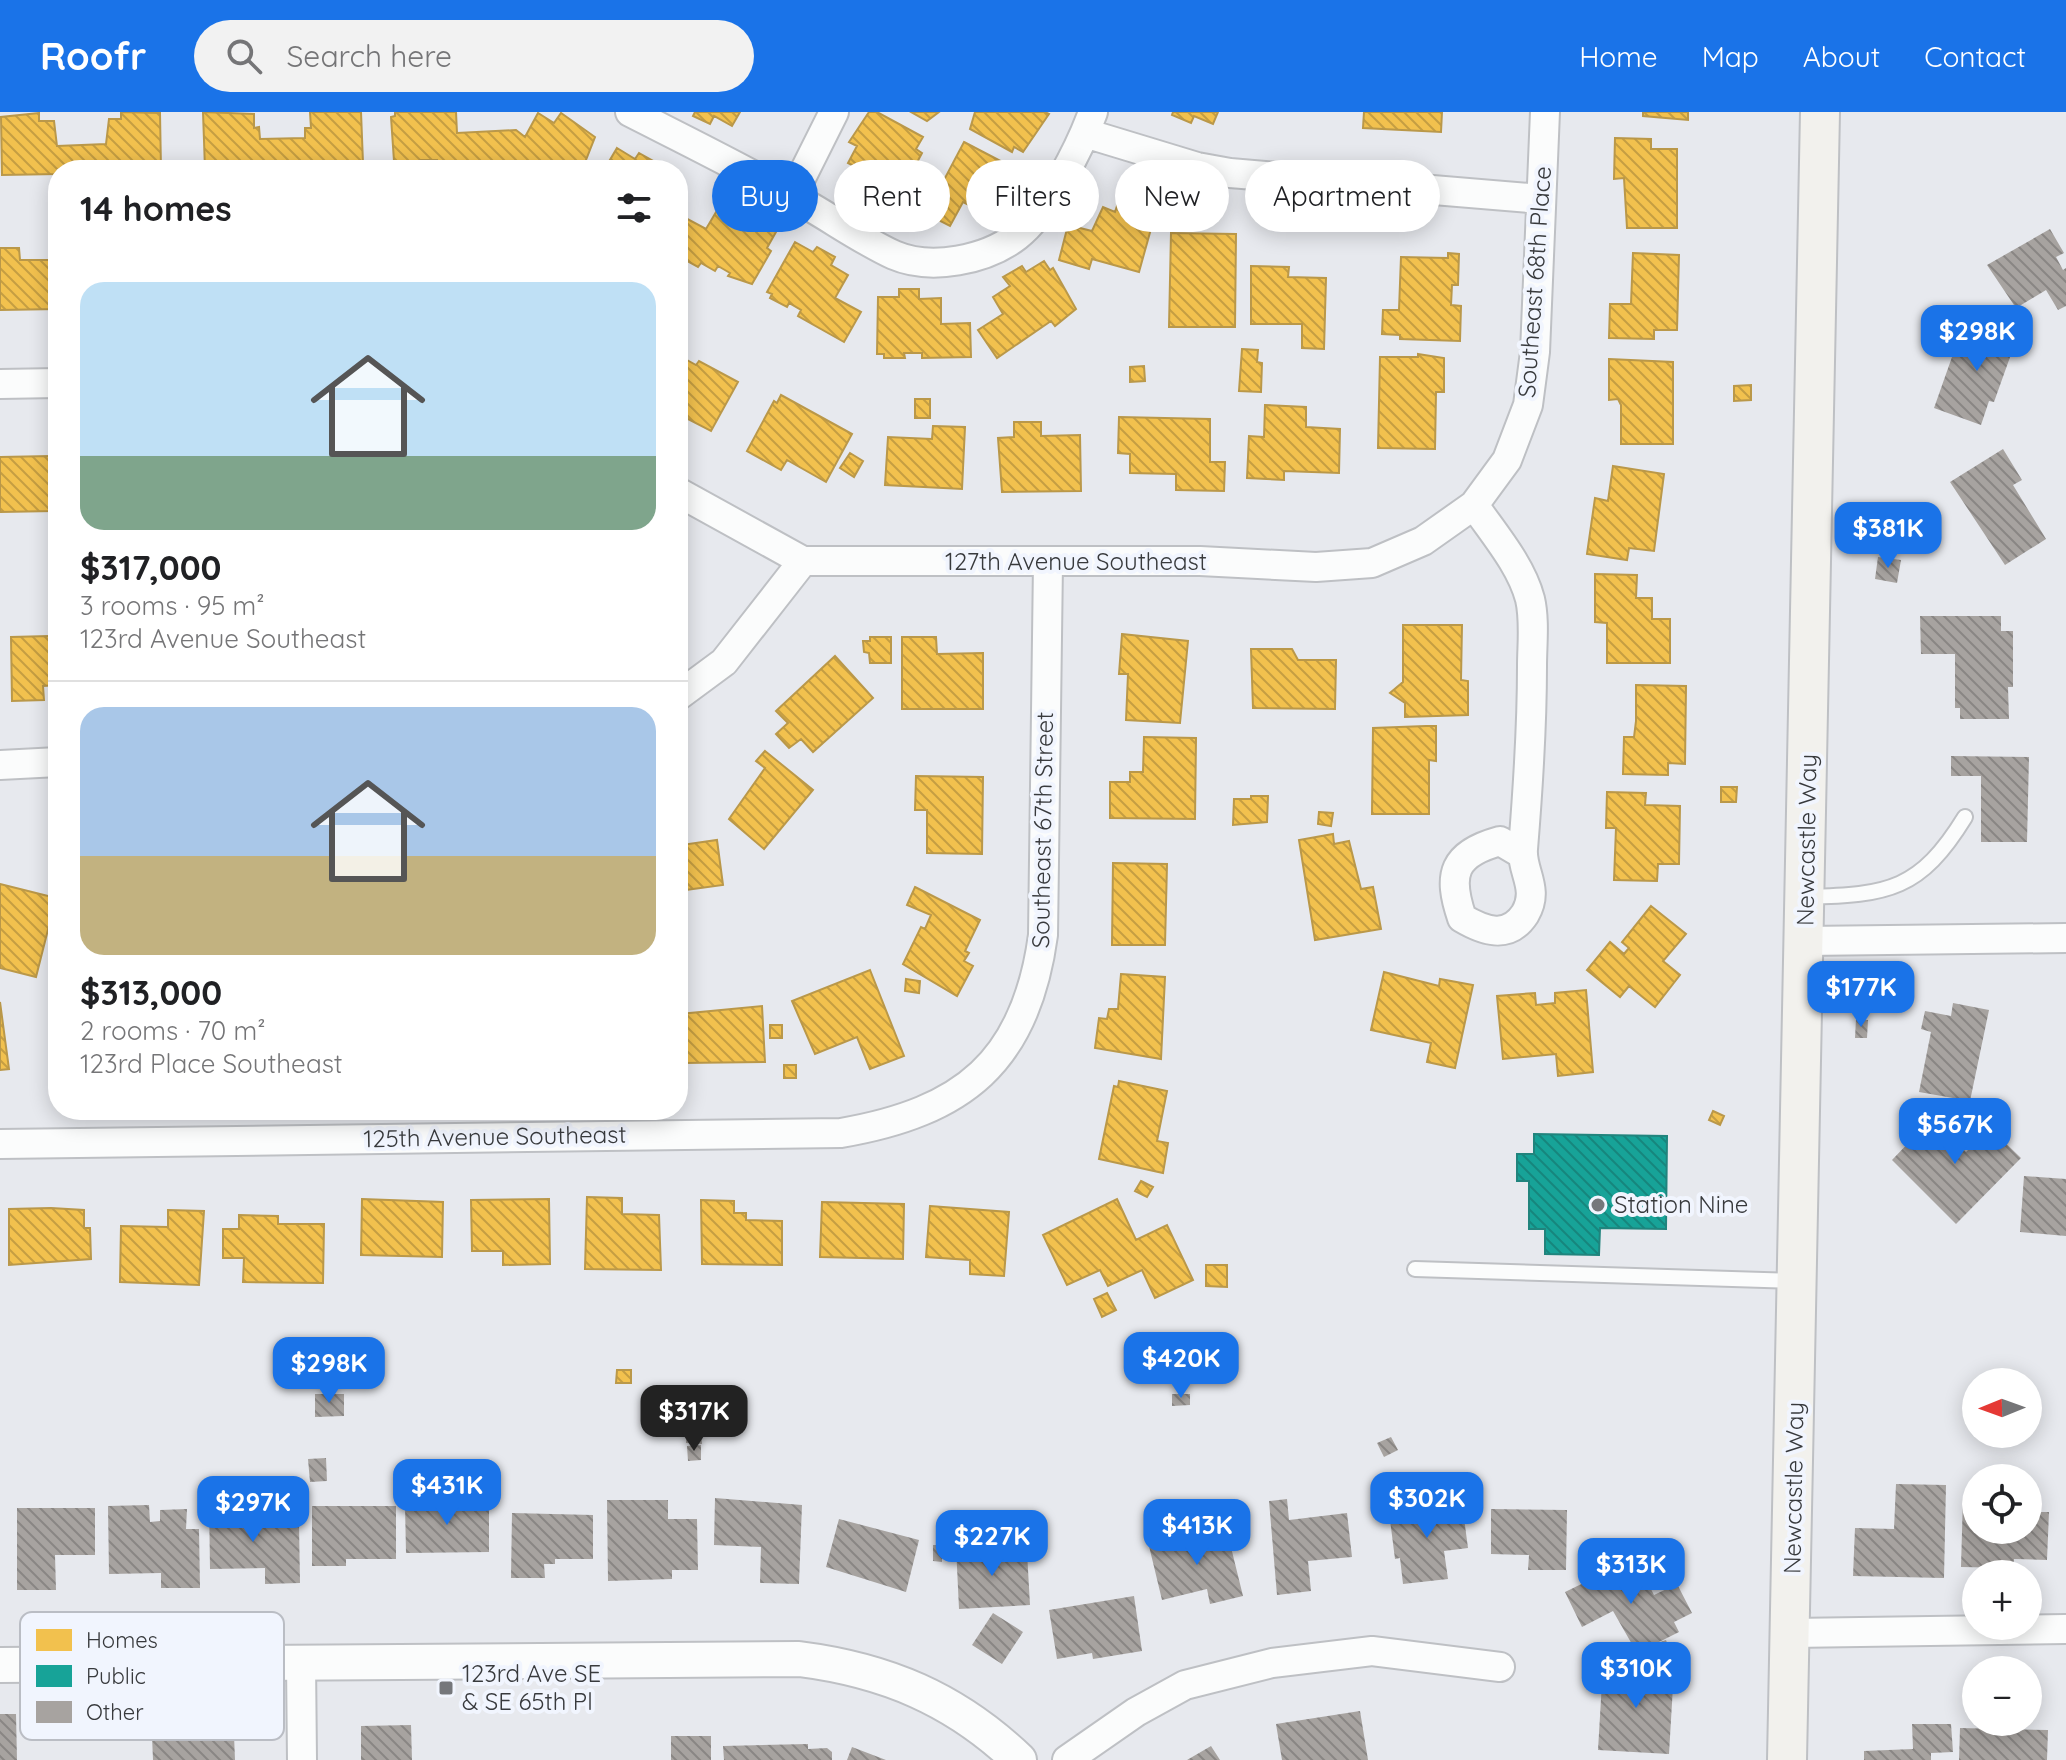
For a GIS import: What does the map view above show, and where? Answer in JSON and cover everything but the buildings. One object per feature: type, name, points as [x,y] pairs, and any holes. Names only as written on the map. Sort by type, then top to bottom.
[{"type":"main road","name":"Newcastle Way","points":[[1787,1760],[1820,112]]},
{"type":"street","points":[[630,112],[723,160]]},
{"type":"street","points":[[810,160],[834,112]]},
{"type":"street","name":"Southeast 68th Place","points":[[1474,505],[1507,460],[1528,405],[1535,352],[1545,112]]},
{"type":"street","points":[[818,211],[896,256],[927,262],[957,261],[988,252],[1017,236],[1039,213],[1089,122],[1197,167],[1230,173],[1541,199]]},
{"type":"street","points":[[0,384],[48,383]]},
{"type":"street","name":"127th Avenue Southeast","points":[[688,498],[803,561],[1200,561],[1316,567],[1372,563],[1423,541],[1474,505]]},
{"type":"street","points":[[1474,505],[1513,561],[1530,599],[1532,763],[1522,854]]},
{"type":"street","points":[[688,689],[724,662],[803,561]]},
{"type":"street","name":"Southeast 67th Street","points":[[976,1078],[1009,1042],[1026,1014],[1038,974],[1043,935],[1048,563]]},
{"type":"street","points":[[0,765],[48,763]]},
{"type":"street","points":[[1805,941],[2066,938]]},
{"type":"street","name":"125th Avenue Southeast","points":[[0,1144],[841,1133],[918,1114],[942,1104],[976,1078]]},
{"type":"street","points":[[1791,1633],[2066,1629]]},
{"type":"street","points":[[1067,1760],[1136,1712],[1185,1685],[1244,1669],[1326,1654],[1372,1651],[1500,1667]]},
{"type":"street","points":[[284,1662],[799,1659],[848,1665],[933,1696],[985,1727],[1019,1760]]},
{"type":"street","points":[[301,1662],[302,1760]]},
{"type":"street","points":[[0,1665],[20,1665]]},
{"type":"lane","points":[[1806,897],[1864,896],[1916,876],[1942,854],[1965,817]]},
{"type":"lane","points":[[1415,1269],[1798,1281]]},
{"type":"place","name":"Station Nine","points":[[1598,1205]]},
{"type":"place","name":"123rd Ave SE & SE 65th Pl","points":[[446,1688]]}]
